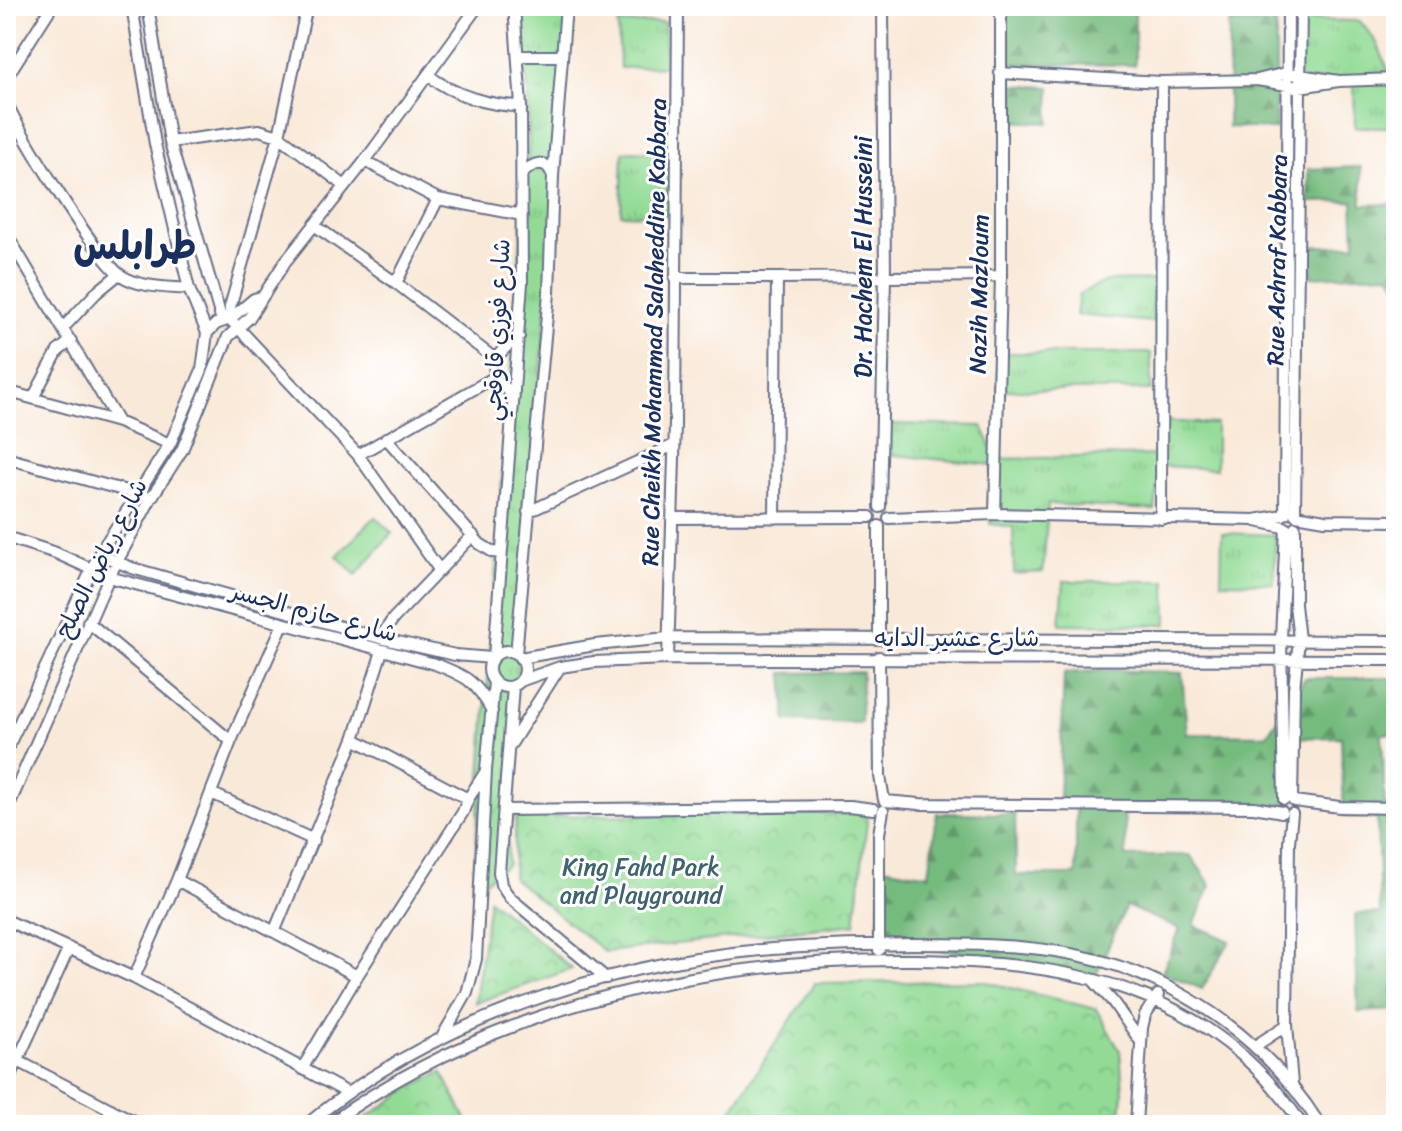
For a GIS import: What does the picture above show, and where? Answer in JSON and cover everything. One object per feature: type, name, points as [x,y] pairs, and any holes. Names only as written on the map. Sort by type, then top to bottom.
[{"type":"street","points":[[6,78],[52,6]]},
{"type":"street","points":[[132,6],[155,144],[189,289],[207,333],[261,297]]},
{"type":"street","points":[[148,6],[170,142],[226,320],[239,329],[358,455],[438,568]]},
{"type":"street","points":[[226,320],[279,136],[307,6]]},
{"type":"street","name":"شارع رياض الصلح","points":[[6,812],[109,577],[150,500],[182,450],[228,337],[239,329],[259,304],[261,297],[478,6]]},
{"type":"street","name":"شارع فوزي قاوقجي","points":[[493,658],[519,337],[523,173],[514,6]]},
{"type":"street","name":"شارع فوزي قاوقجي","points":[[518,656],[549,293],[553,176],[566,6]]},
{"type":"street","name":"Rue Cheikh Mohammad Salaheddine Kabbara","points":[[668,659],[673,518],[678,6]]},
{"type":"street","name":"Dr. Hachem El Husseini","points":[[880,507],[885,277],[883,6]]},
{"type":"street","name":"Nazih Mazloum","points":[[995,514],[1001,276],[1001,6]]},
{"type":"street","name":"Rue Achraf Kabbara","points":[[1288,6],[1290,520],[1299,639],[1288,806]]},
{"type":"street","name":"Rue Achraf Kabbara","points":[[1292,1086],[1287,1025],[1289,842],[1281,639],[1290,520],[1301,6]]},
{"type":"street","points":[[519,56],[562,56]]},
{"type":"street","points":[[1000,73],[1162,82],[1257,80],[1286,73],[1339,81]]},
{"type":"street","points":[[428,75],[441,85],[483,102],[521,106]]},
{"type":"street","points":[[1257,80],[1299,87],[1339,81],[1396,79]]},
{"type":"street","points":[[1161,519],[1162,82]]},
{"type":"street","points":[[6,101],[9,118],[96,247],[119,274],[141,284],[189,289]]},
{"type":"street","points":[[170,142],[259,130],[279,136],[345,186]]},
{"type":"street","points":[[365,161],[438,199],[522,215]]},
{"type":"street","points":[[523,173],[532,165],[541,163],[548,166],[553,176]]},
{"type":"street","points":[[396,283],[438,199]]},
{"type":"street","points":[[314,225],[495,359]]},
{"type":"street","points":[[6,233],[118,422]]},
{"type":"street","points":[[63,328],[119,274]]},
{"type":"street","points":[[675,278],[1001,276]]},
{"type":"street","points":[[775,518],[777,278]]},
{"type":"street","name":"شارع رياض الصلح","points":[[6,751],[99,554],[170,444],[202,370],[207,333]]},
{"type":"street","points":[[514,397],[495,377],[493,369],[495,359],[519,337]]},
{"type":"street","points":[[33,398],[58,351],[71,341]]},
{"type":"street","points":[[358,455],[495,377]]},
{"type":"street","points":[[6,391],[118,422],[170,444]]},
{"type":"street","points":[[386,438],[473,535],[486,548],[501,553]]},
{"type":"street","points":[[528,512],[674,445]]},
{"type":"street","points":[[6,458],[139,493],[150,500]]},
{"type":"street","points":[[870,517],[874,509],[880,507],[885,509],[889,518]]},
{"type":"street","points":[[889,518],[995,514],[1396,521]]},
{"type":"street","points":[[870,517],[879,526],[889,518]]},
{"type":"street","points":[[673,518],[870,517]]},
{"type":"street","points":[[879,526],[879,637]]},
{"type":"street","points":[[380,638],[438,568],[473,535]]},
{"type":"street","name":"شارع حازم الجسر","points":[[6,537],[56,553],[109,577],[461,674],[474,682],[492,711]]},
{"type":"street","name":"شارع حازم الجسر","points":[[99,554],[117,562],[380,638],[455,655],[493,658]]},
{"type":"street","points":[[88,622],[231,741]]},
{"type":"street","points":[[134,978],[177,880],[231,741],[283,624]]},
{"type":"street","name":"شارع عشير الدايه","points":[[518,656],[668,638],[1396,641]]},
{"type":"street","points":[[275,930],[354,739],[382,651]]},
{"type":"street","points":[[441,1039],[462,1006],[472,978],[478,939],[486,770],[494,682],[489,668],[493,658],[504,651],[518,656],[524,672],[517,683],[499,878],[510,898],[606,978]]},
{"type":"street","points":[[879,657],[879,960]]},
{"type":"street","name":"شارع عشير الدايه","points":[[517,683],[560,667],[594,662],[668,659],[1396,660]]},
{"type":"street","points":[[510,746],[560,667]]},
{"type":"street","points":[[494,682],[500,686],[517,683]]},
{"type":"street","points":[[40,684],[58,692]]},
{"type":"street","points":[[354,739],[468,799]]},
{"type":"street","points":[[302,1069],[357,976],[463,812],[486,770]]},
{"type":"street","points":[[211,793],[314,840]]},
{"type":"street","points":[[505,810],[920,804],[1396,808]]},
{"type":"street","points":[[463,812],[483,821]]},
{"type":"street","points":[[481,878],[491,883],[499,878]]},
{"type":"street","points":[[177,880],[357,976]]},
{"type":"street","points":[[6,920],[134,978],[348,1093]]},
{"type":"street","points":[[306,1125],[348,1093],[441,1039],[516,1008],[606,978],[740,952],[879,945],[981,945],[1041,949],[1116,965],[1167,986],[1211,1012],[1255,1046],[1292,1086],[1320,1125]]},
{"type":"street","points":[[6,1086],[69,948]]},
{"type":"street","points":[[328,1125],[374,1093],[430,1062],[513,1028],[603,997],[672,980],[740,969],[879,960],[995,962],[1050,969],[1091,977],[1155,999],[1204,1025],[1228,1042],[1266,1079],[1302,1125]]},
{"type":"street","points":[[1091,977],[1141,1042]]},
{"type":"street","points":[[1136,1125],[1145,1015],[1167,986]]},
{"type":"street","points":[[1255,1046],[1287,1025]]},
{"type":"street","points":[[18,1061],[141,1125]]},
{"type":"street","points":[[104,1125],[111,1109]]},
{"type":"green space","points":[[515,6],[570,6],[507,802],[508,864],[473,890],[529,142],[528,89]]},
{"type":"green space","points":[[1006,6],[1135,6],[1135,65],[1006,64]]},
{"type":"green space","points":[[1292,20],[1360,21],[1377,43],[1391,77],[1396,78],[1396,127],[1355,127],[1354,81],[1294,80]]},
{"type":"green space","points":[[664,22],[666,66],[620,68],[618,24]]},
{"type":"green space","points":[[1229,23],[1276,24],[1276,129],[1228,127]]},
{"type":"green space","points":[[1007,85],[1050,87],[1049,123],[1005,121]]},
{"type":"green space","points":[[623,152],[668,153],[670,216],[621,214]]},
{"type":"green space","points":[[1361,167],[1362,205],[1396,204],[1396,283],[1390,274],[1305,277],[1304,247],[1355,245],[1353,201],[1309,202],[1308,169]]},
{"type":"green space","points":[[1153,280],[1153,322],[1076,315],[1079,294],[1106,281]]},
{"type":"green space","points":[[998,353],[1151,353],[1151,390],[998,390]]},
{"type":"green space","points":[[1161,421],[1216,424],[1216,469],[1160,466],[1155,510],[1048,504],[1043,572],[1014,574],[1013,527],[990,524],[992,465],[887,454],[890,424],[982,426],[997,459],[1157,455]]},
{"type":"green space","points":[[375,517],[392,533],[356,575],[337,556]]},
{"type":"green space","points":[[1222,533],[1276,535],[1274,583],[1221,582]]},
{"type":"green space","points":[[1064,581],[1166,581],[1167,625],[1060,624]]},
{"type":"green space","points":[[1112,670],[1182,673],[1187,734],[1267,735],[1305,678],[1396,678],[1396,733],[1382,734],[1385,805],[1396,805],[1396,1010],[1358,1012],[1355,914],[1380,913],[1377,819],[1344,816],[1341,737],[1287,738],[1289,805],[1124,809],[1126,857],[1190,855],[1211,885],[1194,925],[1230,941],[1202,989],[1162,972],[1180,929],[1126,906],[1094,979],[1014,960],[878,946],[882,867],[929,875],[937,813],[1015,814],[1016,875],[1076,875],[1076,801],[1059,800],[1064,673]]},
{"type":"green space","points":[[862,672],[861,723],[786,721],[783,673]]},
{"type":"green space","name":"King Fahd Park and Playground","points":[[868,813],[855,924],[605,952],[513,878],[516,816]]},
{"type":"green space","points":[[489,899],[572,969],[475,1003]]},
{"type":"green space","points":[[983,981],[1096,1009],[1120,1051],[1123,1092],[1120,1125],[725,1125],[815,983]]},
{"type":"green space","points":[[442,1072],[469,1125],[355,1125],[413,1086]]},
{"type":"district","name":"طرابلس","points":[[135,245]]}]
